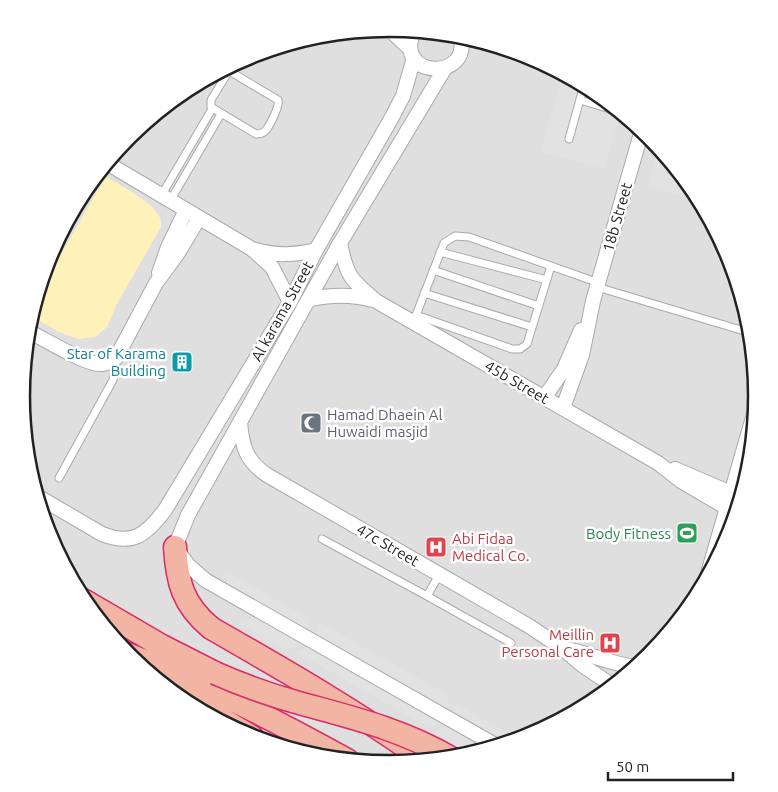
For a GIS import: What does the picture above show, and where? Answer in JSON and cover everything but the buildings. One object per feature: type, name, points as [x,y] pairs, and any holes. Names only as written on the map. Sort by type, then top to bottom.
[{"type":"highway","points":[[175,547],[181,588],[193,611],[211,628],[309,684],[415,754]]},
{"type":"highway","points":[[101,611],[162,646],[215,673],[270,695],[376,724],[439,752]]},
{"type":"highway","points":[[149,663],[189,680],[270,719],[327,749]]},
{"type":"street","points":[[397,37],[412,53],[420,65],[428,69],[446,68]]},
{"type":"street","name":"Al karama Street","points":[[46,501],[102,534],[122,540],[143,534],[151,528],[164,510],[290,302],[316,250],[403,96],[412,53],[411,38]]},
{"type":"street","name":"Al karama Street","points":[[175,547],[188,515],[340,243],[446,68],[452,64],[460,52],[460,44]]},
{"type":"street","name":"18b Street","points":[[563,408],[582,355],[592,305],[640,139]]},
{"type":"street","points":[[113,166],[252,249],[272,268],[290,302]]},
{"type":"street","points":[[156,284],[168,246],[186,210]]},
{"type":"street","points":[[36,334],[63,348],[77,358],[89,362],[102,364],[116,358],[156,284],[178,253],[199,218]]},
{"type":"street","name":"45b Street","points":[[340,243],[348,272],[354,282],[376,301]]},
{"type":"street","points":[[252,249],[278,255],[316,250]]},
{"type":"street","name":"45b Street","points":[[310,299],[329,295],[350,295],[376,301],[414,319],[544,398],[658,463],[731,493]]},
{"type":"street","name":"18b Street","points":[[544,398],[569,358],[592,305]]},
{"type":"street","name":"47c Street","points":[[240,422],[246,453],[255,467],[529,626],[607,682]]},
{"type":"street","name":"45b Street","points":[[658,463],[681,481],[727,508]]},
{"type":"street","points":[[722,530],[731,493],[740,470]]},
{"type":"street","points":[[175,547],[188,565],[205,580],[488,741]]},
{"type":"street","name":"47c Street","points":[[562,648],[580,651],[608,662],[627,665]]},
{"type":"lane","points":[[225,76],[211,100],[210,105],[212,109],[259,134],[266,130],[279,102],[272,95],[233,73]]},
{"type":"lane","points":[[569,139],[582,94]]},
{"type":"lane","points":[[580,100],[601,106]]},
{"type":"lane","points":[[166,198],[212,109]]},
{"type":"lane","points":[[166,198],[221,114]]},
{"type":"lane","points":[[551,266],[527,344],[524,347],[516,350],[414,319],[440,252],[447,240],[455,236],[462,236],[551,266],[598,285],[742,330]]},
{"type":"lane","points":[[440,252],[547,280]]},
{"type":"lane","points":[[433,270],[539,306]]},
{"type":"lane","points":[[424,293],[532,327]]},
{"type":"lane","points":[[59,478],[113,380],[116,358]]},
{"type":"lane","points":[[322,539],[511,643]]},
{"type":"lane","points":[[428,596],[440,575]]},
{"type":"shaded area","points":[[389,37],[436,40],[482,49],[504,56],[526,64],[568,85],[608,111],[626,126],[674,177],[711,237],[721,259],[736,303],[745,349],[748,396],[745,443],[736,489],[729,511],[721,533],[700,576],[674,615],[659,633],[608,681],[548,718],[526,728],[482,743],[436,752],[412,754],[389,755],[342,752],[296,743],[274,736],[252,728],[209,707],[170,681],[152,666],[104,615],[67,555],[57,533],[42,489],[33,443],[31,419],[30,396],[33,349],[42,303],[49,281],[57,259],[78,216],[104,177],[119,159],[170,111],[230,74],[252,64],[296,49],[342,40],[366,38]]},
{"type":"shaded area","points":[[562,82],[619,120],[604,169],[540,152]]},
{"type":"shaded area","points":[[657,156],[674,177],[687,197],[648,186]]},
{"type":"shaded area","points":[[227,572],[308,618],[309,634],[227,587]]},
{"type":"shaded area","points":[[254,617],[301,643],[287,650],[240,624]]},
{"type":"shaded area","points":[[317,621],[448,695],[449,711],[318,637]]},
{"type":"shaded area","points":[[312,646],[443,720],[429,728],[298,653]]},
{"type":"shaded area","points":[[454,703],[510,734],[494,739],[455,718]]},
{"type":"shaded area","points":[[448,726],[480,743],[459,748],[435,734]]},
{"type":"sand","points":[[106,176],[150,205],[160,217],[161,227],[118,302],[107,327],[95,337],[78,339],[59,332],[38,320],[55,265]]},
{"type":"place","name":"Star of Karama Building","points":[[182,362]]},
{"type":"place","name":"Hamad Dhaein Al Huwaidi masjid","points":[[311,423]]},
{"type":"place","name":"Body Fitness","points":[[687,533]]},
{"type":"place","name":"Abi Fidaa Medical Co.","points":[[436,547]]},
{"type":"place","name":"Meillin Personal Care","points":[[610,643]]}]
